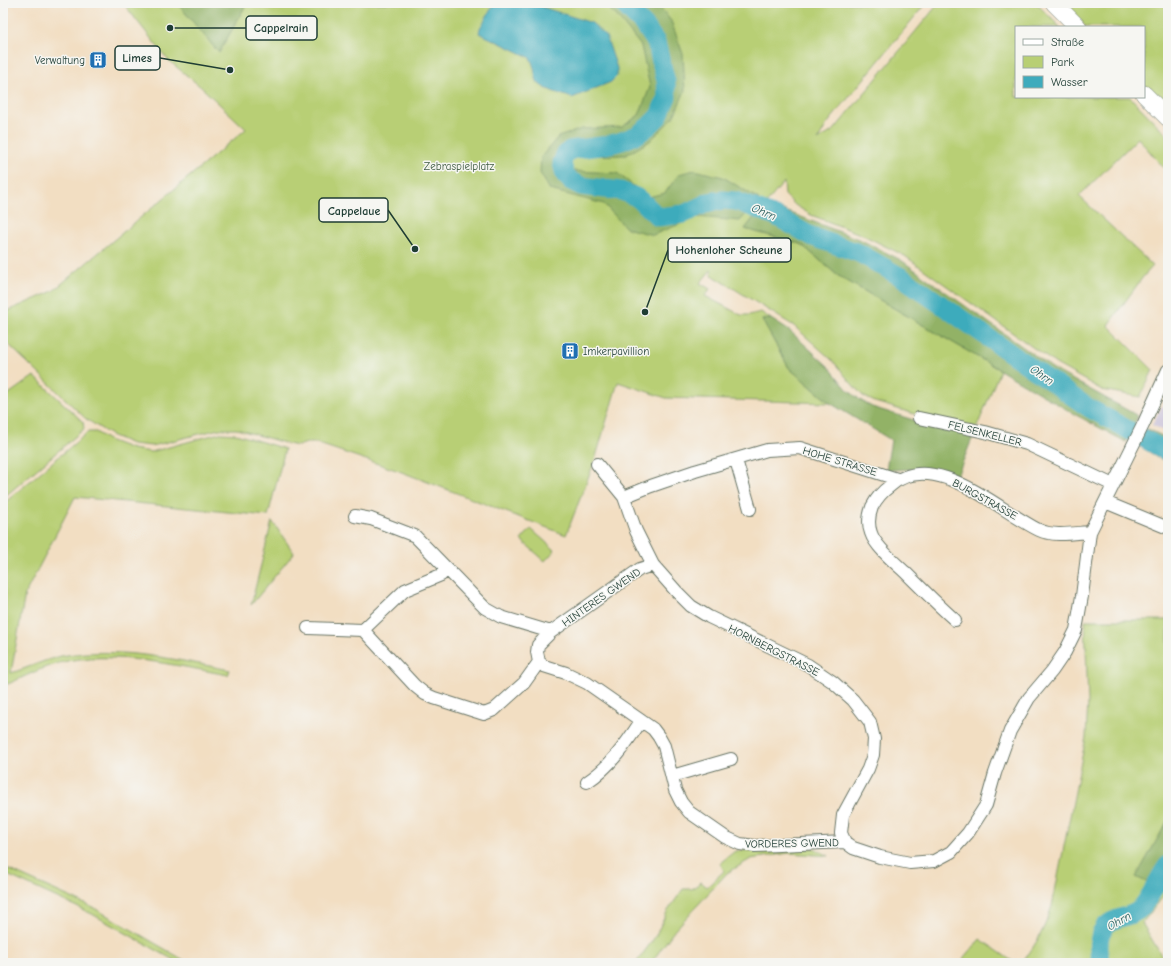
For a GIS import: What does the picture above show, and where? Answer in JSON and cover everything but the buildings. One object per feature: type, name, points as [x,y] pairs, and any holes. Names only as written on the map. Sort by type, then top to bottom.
[{"type":"main road","points":[[1054,3],[1077,26]]},
{"type":"main road","points":[[1145,95],[1168,118]]},
{"type":"street","points":[[845,842],[853,848],[880,857],[910,863],[934,861],[951,852],[968,833],[986,805],[995,773],[1010,731],[1029,698],[1052,671],[1065,652],[1076,630],[1090,532],[1134,444],[1168,370]]},
{"type":"street","name":"FELSENKELLER","points":[[919,418],[985,432],[1027,444],[1113,485]]},
{"type":"street","name":"HOHE STRASSE","points":[[624,497],[695,470],[768,450],[800,448],[897,479]]},
{"type":"street","points":[[736,460],[750,509]]},
{"type":"street","points":[[597,464],[624,497]]},
{"type":"street","name":"BURGSTRASSE","points":[[955,620],[884,552],[871,534],[869,520],[873,506],[882,492],[897,479],[911,474],[943,476],[962,485],[1040,530],[1059,534],[1090,532]]},
{"type":"street","name":"HORNBERGSTRASSE","points":[[624,497],[636,531],[653,565],[676,591],[697,610],[709,617],[808,665],[833,682],[853,700],[870,722],[874,739],[873,755],[868,769],[843,815],[841,833],[845,842]]},
{"type":"street","points":[[1106,502],[1168,528]]},
{"type":"street","name":"HINTERES GWEND","points":[[355,516],[372,519],[415,536],[485,608],[501,617],[551,632]]},
{"type":"street","name":"HINTERES GWEND","points":[[539,662],[537,652],[538,645],[551,632],[640,568],[653,565]]},
{"type":"street","points":[[363,630],[405,590],[441,575],[447,569]]},
{"type":"street","points":[[308,628],[363,630],[414,686],[425,694],[484,714],[494,710],[524,683],[539,662]]},
{"type":"street","name":"VORDERES GWEND","points":[[539,662],[544,666],[566,673],[587,683],[653,729],[664,746],[675,790],[681,802],[689,812],[725,837],[740,844],[755,846],[845,842]]},
{"type":"street","points":[[587,782],[598,775],[624,748],[641,721]]},
{"type":"street","points":[[672,776],[731,759]]},
{"type":"shaded area","points":[[1168,395],[1168,433],[1152,425]]},
{"type":"green space","name":"Zebraspielplatz","points":[[123,3],[177,3],[219,52],[247,3],[926,3],[827,124],[818,140],[834,130],[939,3],[1036,3],[1059,26],[1015,26],[1015,98],[1131,98],[1168,136],[1168,173],[1138,138],[1079,196],[1153,266],[1143,277],[1108,325],[1153,370],[1140,397],[1102,390],[1056,364],[905,256],[863,235],[811,215],[795,205],[785,195],[784,182],[745,229],[801,244],[837,275],[1000,370],[977,427],[918,415],[875,402],[863,396],[833,361],[794,326],[712,275],[711,270],[700,283],[710,289],[705,296],[741,315],[761,312],[771,319],[762,320],[789,368],[830,403],[666,398],[618,382],[595,460],[566,535],[399,471],[316,443],[307,443],[298,446],[237,429],[219,429],[152,446],[132,444],[111,435],[86,419],[3,339],[3,313],[53,291],[246,129],[201,87],[168,60]]},
{"type":"green space","points":[[177,3],[247,3],[219,53]]},
{"type":"green space","points":[[601,3],[657,3],[671,21],[683,54],[685,91],[673,118],[650,141],[626,155],[576,156],[569,164],[573,171],[617,173],[648,197],[665,193],[679,174],[694,170],[723,177],[759,199],[740,221],[697,217],[653,235],[626,228],[604,204],[550,190],[540,173],[541,157],[558,137],[582,129],[622,127],[639,115],[650,87],[641,46],[616,15]]},
{"type":"green space","points":[[1061,3],[1168,3],[1168,108],[1145,85],[1145,26],[1085,26]]},
{"type":"green space","points":[[765,203],[861,240],[901,260],[1055,370],[1138,416],[1126,442],[1076,415],[837,275],[801,244],[745,229]]},
{"type":"green space","points":[[771,319],[791,332],[829,367],[847,389],[860,400],[872,407],[920,422],[974,434],[957,476],[922,469],[886,470],[891,440],[830,403],[789,368],[762,320]]},
{"type":"green space","points":[[34,376],[83,422],[84,429],[3,498],[3,398]]},
{"type":"green space","points":[[1148,429],[1168,439],[1168,463],[1139,446]]},
{"type":"green space","points":[[88,432],[96,432],[108,440],[132,449],[151,452],[220,433],[236,434],[285,449],[268,516],[75,497],[25,594],[11,673],[61,656],[103,652],[167,658],[230,670],[228,675],[143,660],[99,658],[79,659],[59,663],[8,684],[3,682],[3,504]]},
{"type":"green space","points":[[272,521],[294,553],[251,605]]},
{"type":"green space","points":[[531,529],[555,550],[545,561],[521,540]]},
{"type":"green space","points":[[1085,620],[1168,620],[1168,820],[1137,877],[1167,892],[1142,923],[1166,963],[1022,963],[1040,936],[1052,906],[1086,737],[1088,702]]},
{"type":"green space","points":[[1168,820],[1168,890],[1167,892],[1136,877]]},
{"type":"green space","points":[[814,848],[829,856],[789,853],[751,859],[727,873],[674,931],[651,963],[636,963],[655,937],[667,912],[683,889],[692,889],[701,882],[707,887],[724,871],[720,863],[735,851]]},
{"type":"green space","points":[[3,867],[96,909],[189,963],[179,963],[92,914],[3,873]]},
{"type":"green space","points":[[980,939],[1015,963],[960,963]]},
{"type":"water","points":[[494,4],[539,6],[592,23],[606,36],[617,68],[617,76],[611,82],[572,98],[543,87],[537,81],[529,57],[479,33],[480,28]]},
{"type":"waterway","name":"Ohrn","points":[[622,3],[645,26],[656,42],[666,81],[667,97],[659,116],[637,135],[619,142],[570,150],[565,155],[562,163],[565,175],[571,181],[581,186],[621,191],[636,197],[658,217],[684,214],[709,202],[723,200],[736,201],[775,216],[813,237],[859,253],[903,278],[1089,408],[1168,452]]},
{"type":"waterway","name":"Ohrn","points":[[1100,963],[1099,941],[1100,935],[1106,925],[1112,921],[1138,911],[1148,899],[1168,865]]},
{"type":"place","name":"Cappelrain","points":[[170,28]]},
{"type":"place","name":"Verwaltung","points":[[98,60]]},
{"type":"place","name":"Limes","points":[[230,70]]},
{"type":"place","name":"Cappelaue","points":[[415,249]]},
{"type":"place","name":"Hohenloher Scheune","points":[[645,312]]},
{"type":"place","name":"Imkerpavillion","points":[[570,351]]}]
